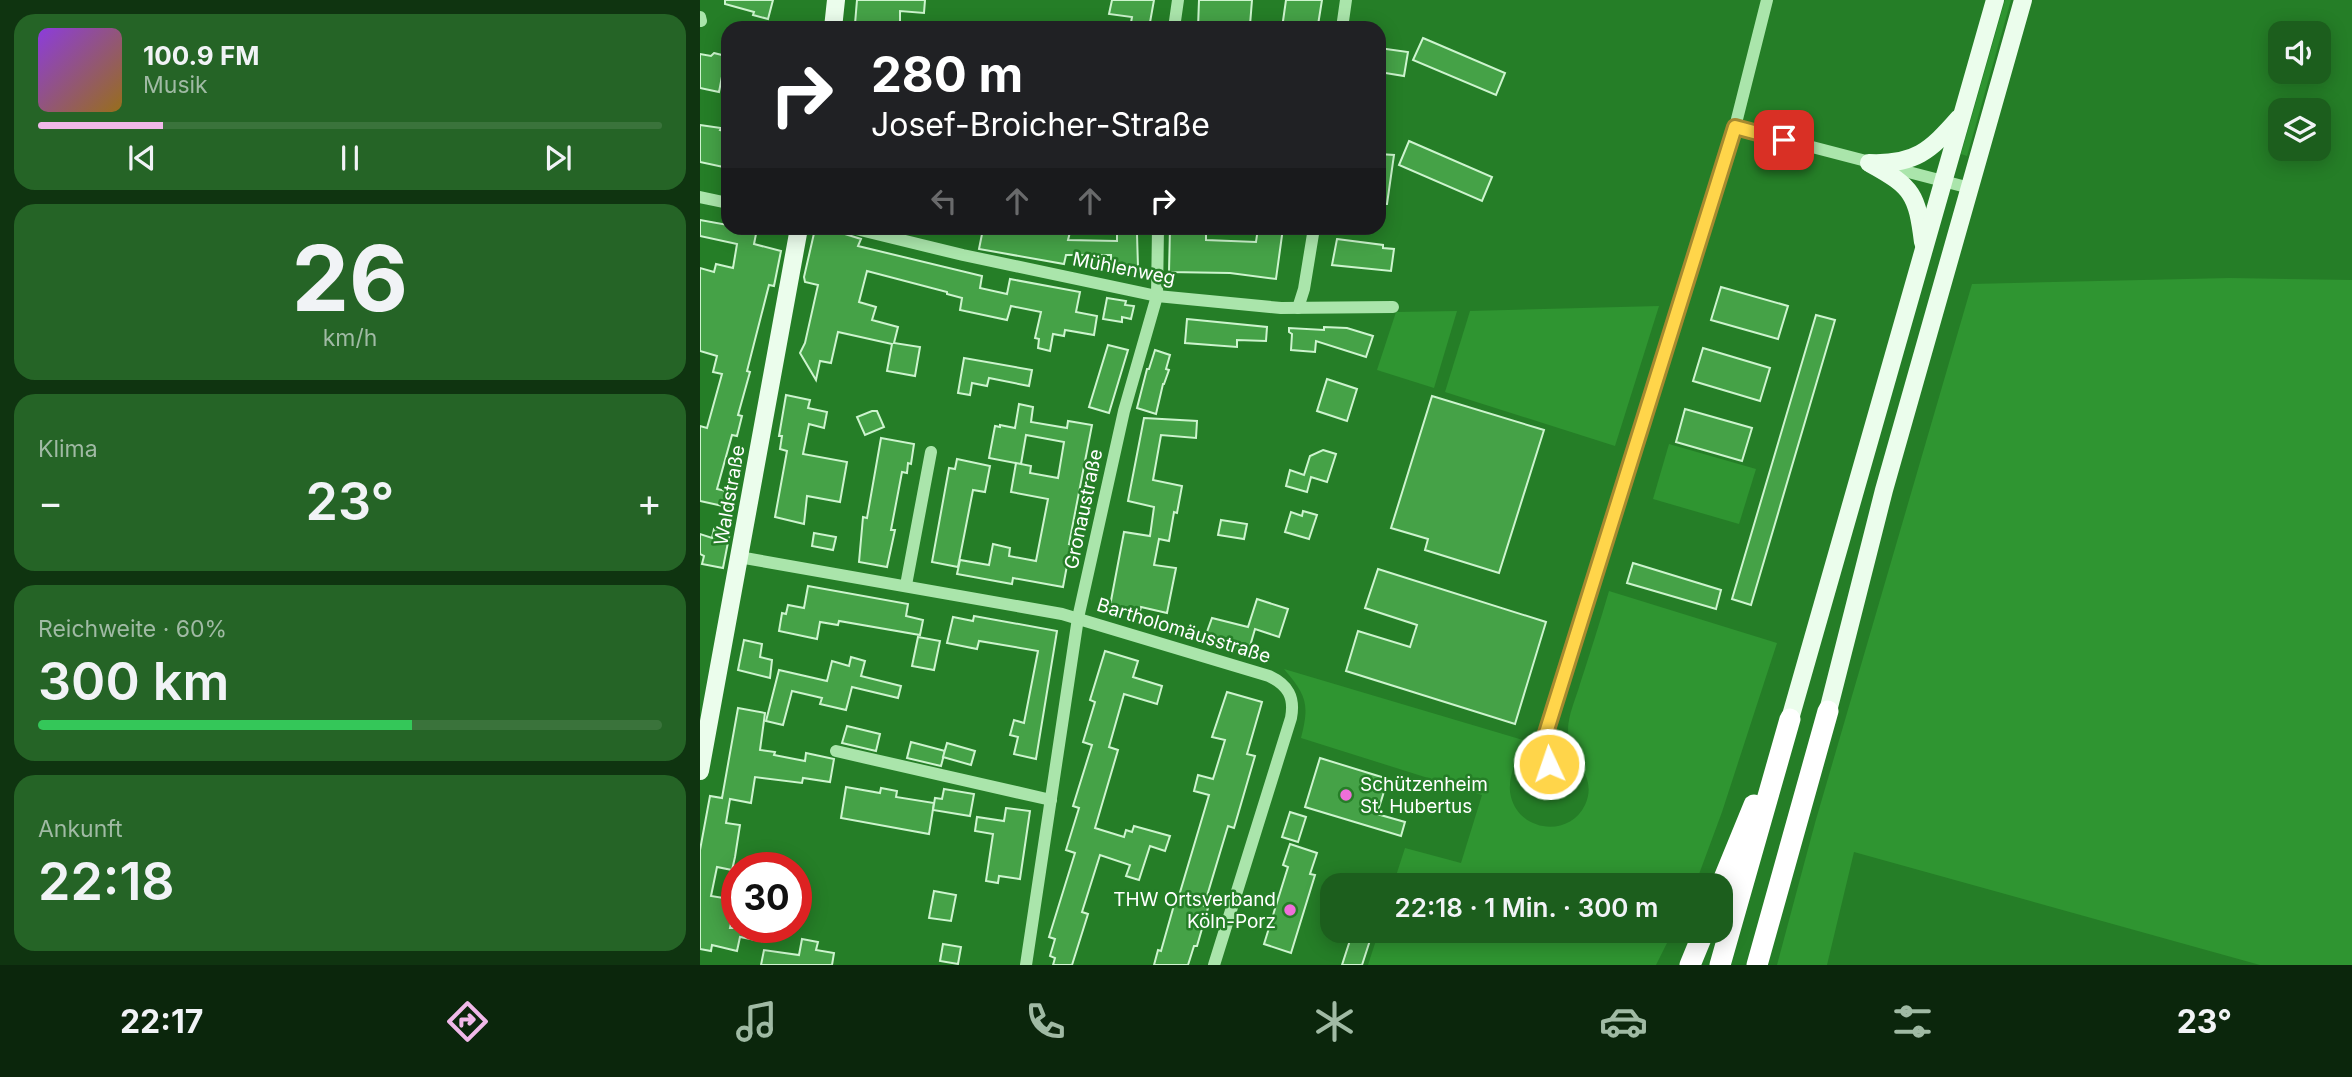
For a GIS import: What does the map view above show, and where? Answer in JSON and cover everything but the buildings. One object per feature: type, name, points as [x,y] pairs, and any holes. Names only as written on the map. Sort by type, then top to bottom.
[{"type":"highway","points":[[1758,965],[1828,711]]},
{"type":"highway","points":[[1726,873],[1790,719]]},
{"type":"highway","points":[[1720,965],[1790,719]]},
{"type":"highway","points":[[1690,965],[1699,943]]},
{"type":"main road","points":[[834,21],[836,0]]},
{"type":"main road","points":[[1790,719],[1995,0]]},
{"type":"main road","points":[[1828,711],[1884,490],[2023,0]]},
{"type":"main road","points":[[1869,163],[1888,164],[1915,158],[1941,139],[1964,113]]},
{"type":"main road","points":[[1869,163],[1903,184],[1911,193],[1918,211],[1924,249]]},
{"type":"main road","name":"Waldstraße","points":[[700,771],[798,235]]},
{"type":"street","points":[[1175,21],[1178,0]]},
{"type":"street","points":[[1343,21],[1346,0]]},
{"type":"street","points":[[1551,787],[1546,733],[1735,127],[1767,0]]},
{"type":"street","points":[[1735,127],[1970,188]]},
{"type":"street","points":[[700,197],[721,202]]},
{"type":"street","name":"Mühlenweg","points":[[880,235],[963,256],[1157,296],[1298,308],[1393,307]]},
{"type":"street","name":"Gronaustraße","points":[[1026,965],[1079,618],[1124,411],[1157,296],[1158,235]]},
{"type":"street","points":[[1298,308],[1313,235]]},
{"type":"street","points":[[906,586],[930,452]]},
{"type":"street","name":"Bartholomäusstraße","points":[[739,557],[1079,618],[1280,681],[1288,689],[1293,708],[1291,718],[1214,965]]},
{"type":"street","points":[[836,751],[1051,800]]},
{"type":"green space","points":[[2005,0],[2011,0],[1967,156],[1961,154]]},
{"type":"green space","points":[[2230,278],[2352,280],[2352,965],[2260,965],[1854,852],[1827,965],[1777,965],[1815,823],[1972,284]]},
{"type":"green space","points":[[1659,306],[1615,446],[1445,392],[1470,311]]},
{"type":"green space","points":[[1457,311],[1434,388],[1377,370],[1396,312]]},
{"type":"green space","points":[[1669,444],[1756,469],[1739,524],[1653,499]]},
{"type":"green space","points":[[1609,591],[1777,643],[1699,873],[1397,873],[1405,848],[1461,863],[1482,795],[1301,738],[1305,716],[1304,700],[1284,669],[1523,740],[1511,776],[1511,797],[1524,818],[1534,824],[1557,826],[1578,816],[1588,794],[1586,776],[1569,740],[1568,724]]},
{"type":"green space","points":[[1375,943],[1667,943],[1656,965],[1368,965]]},
{"type":"place","name":"Schützenheim St. Hubertus","points":[[1346,795]]},
{"type":"place","name":"THW Ortsverband Köln-Porz","points":[[1290,910]]},
{"type":"route","points":[[1549,764],[1546,733],[1735,127],[1784,140]]}]
